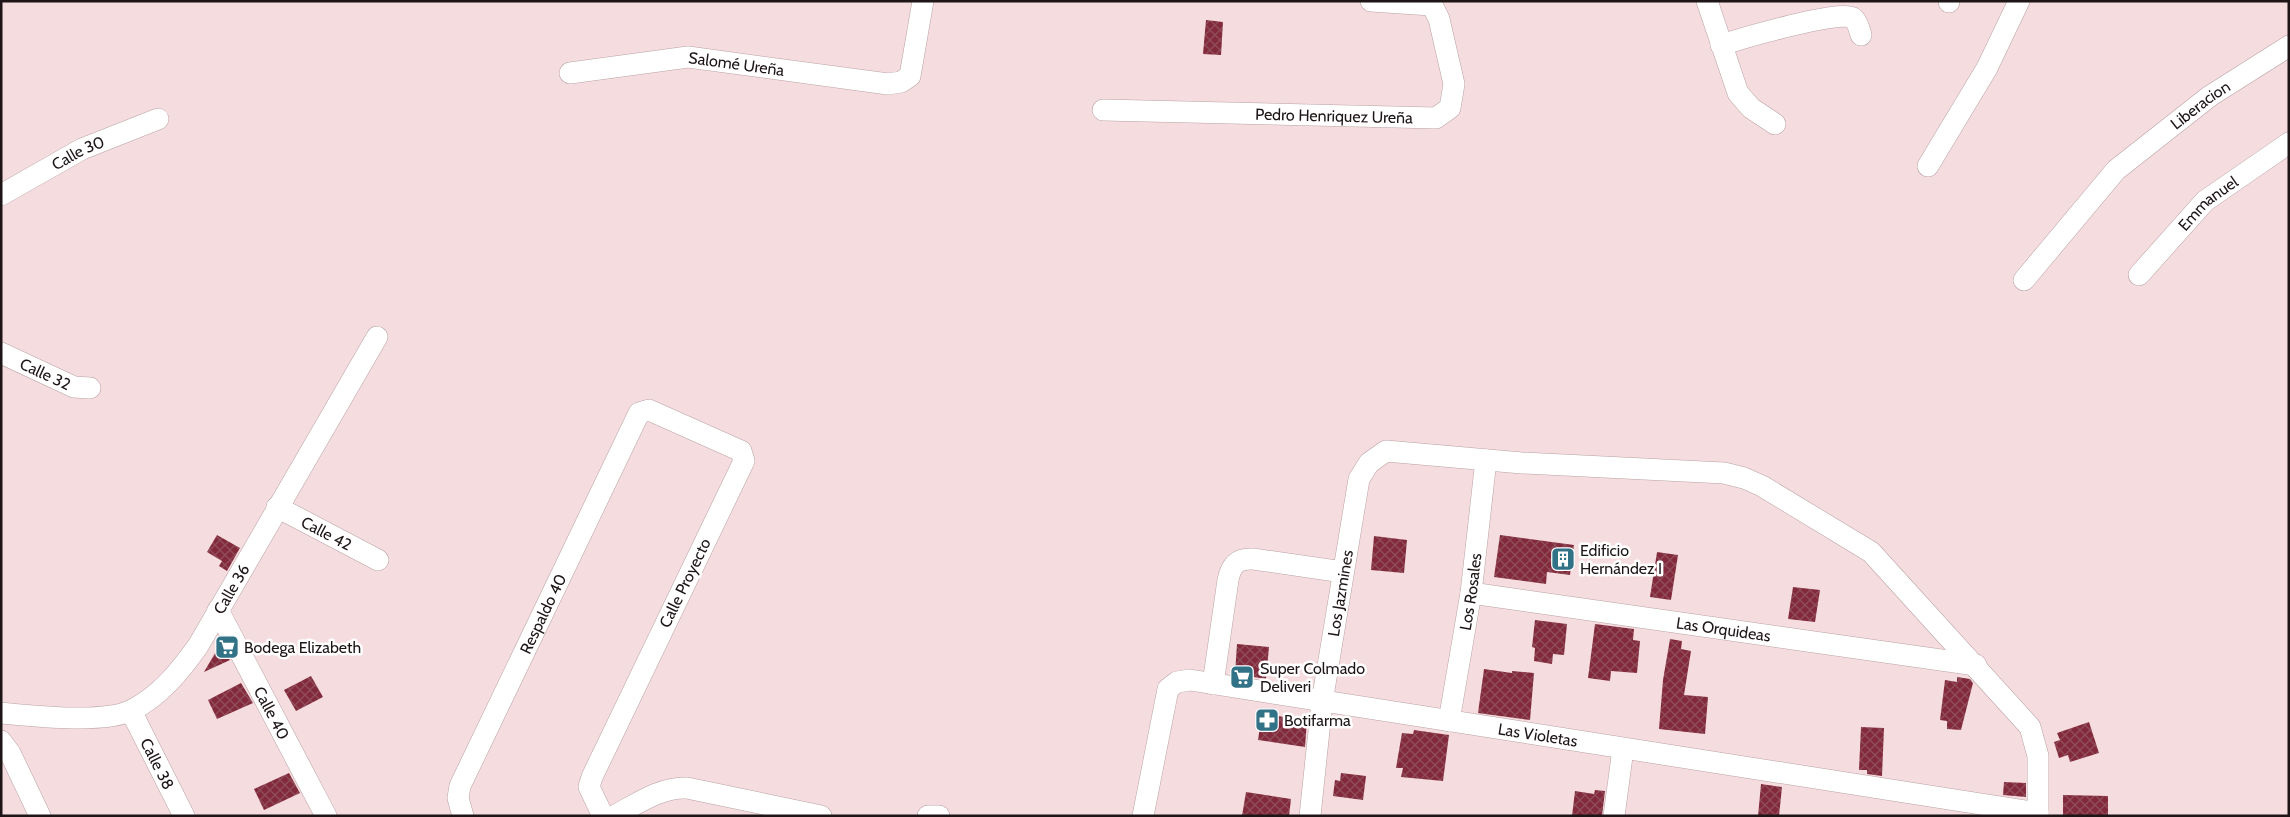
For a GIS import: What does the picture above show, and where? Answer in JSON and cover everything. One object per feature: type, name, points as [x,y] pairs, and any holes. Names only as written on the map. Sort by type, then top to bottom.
[{"type":"street","name":"Salomé Ureña","points":[[570,73],[688,57],[888,84],[901,82],[910,76],[923,1]]},
{"type":"street","points":[[1371,1],[1430,3]]},
{"type":"street","points":[[1707,1],[1738,93],[1743,101],[1775,124]]},
{"type":"street","points":[[1928,166],[2002,38],[2019,1]]},
{"type":"street","name":"Pedro Henriquez Ureña","points":[[1103,110],[1436,118],[1450,108],[1454,84],[1439,19],[1430,3]]},
{"type":"street","points":[[1720,44],[1818,19],[1844,15],[1852,17],[1858,24],[1861,35]]},
{"type":"street","name":"Liberacion","points":[[2024,280],[2116,170],[2210,96],[2289,46]]},
{"type":"street","name":"Calle 30","points":[[1,195],[82,149],[158,119]]},
{"type":"street","name":"Emmanuel","points":[[2139,275],[2205,201],[2289,143]]},
{"type":"street","name":"Calle 36","points":[[1,713],[55,718],[104,716],[131,710],[172,680],[198,646],[377,337]]},
{"type":"street","name":"Calle 32","points":[[1,353],[74,387],[90,388]]},
{"type":"street","name":"Calle Proyecto","points":[[603,816],[589,787],[592,777],[744,461],[741,451],[733,447],[650,410],[639,414]]},
{"type":"street","name":"Respaldo 40","points":[[463,816],[458,798],[460,786],[639,414]]},
{"type":"street","name":"Los Jazmines","points":[[1310,816],[1322,702],[1359,478],[1369,463],[1386,451],[1486,460]]},
{"type":"street","points":[[1486,460],[1724,474],[1744,478],[1762,486],[1871,552],[1976,665],[2030,727],[2038,756],[2038,814]]},
{"type":"street","name":"Los Rosales","points":[[1450,721],[1471,593],[1486,460]]},
{"type":"street","name":"Calle 42","points":[[277,507],[378,560]]},
{"type":"street","points":[[1213,684],[1228,580],[1230,570],[1235,562],[1253,559],[1343,572]]},
{"type":"street","name":"Las Orquideas","points":[[1471,593],[1976,665]]},
{"type":"street","name":"Calle 40","points":[[218,610],[326,816]]},
{"type":"street","name":"Las Violetas","points":[[1142,816],[1168,688],[1177,682],[1190,680],[2038,814]]},
{"type":"street","name":"Calle 38","points":[[131,710],[184,816]]},
{"type":"street","points":[[1,741],[10,753],[40,816]]},
{"type":"street","points":[[1614,816],[1623,749]]},
{"type":"street","points":[[614,816],[666,790],[687,788],[821,816]]},
{"type":"street","points":[[928,816],[939,816]]},
{"type":"building","points":[[1206,20],[1223,22],[1221,55],[1203,54]]},
{"type":"building","points":[[217,535],[240,548],[227,571],[219,566],[222,561],[207,552]]},
{"type":"building","points":[[1500,535],[1574,545],[1570,575],[1547,572],[1546,584],[1494,577]]},
{"type":"building","points":[[1374,536],[1407,540],[1404,573],[1371,570]]},
{"type":"building","points":[[1657,552],[1678,555],[1671,600],[1650,597]]},
{"type":"building","points":[[1793,587],[1820,590],[1815,622],[1788,619]]},
{"type":"building","points":[[1535,620],[1567,624],[1564,655],[1553,654],[1552,664],[1534,661],[1535,648],[1532,647]]},
{"type":"building","points":[[1595,624],[1634,629],[1633,640],[1640,641],[1637,673],[1611,671],[1610,681],[1588,678]]},
{"type":"building","points":[[1670,639],[1682,641],[1681,649],[1691,651],[1684,695],[1708,697],[1705,734],[1659,729],[1663,680]]},
{"type":"building","points":[[221,643],[230,660],[204,672]]},
{"type":"building","points":[[1237,644],[1269,647],[1266,679],[1235,674]]},
{"type":"building","points":[[1484,669],[1512,673],[1512,671],[1534,673],[1530,720],[1478,713]]},
{"type":"building","points":[[311,676],[323,697],[296,711],[284,690]]},
{"type":"building","points":[[1957,677],[1970,679],[1973,683],[1961,730],[1947,729],[1947,721],[1940,720],[1945,680],[1957,682]]},
{"type":"building","points":[[241,683],[253,703],[217,719],[208,700]]},
{"type":"building","points":[[1262,714],[1307,720],[1305,747],[1258,740]]},
{"type":"building","points":[[2089,722],[2099,753],[2070,762],[2068,755],[2059,758],[2054,742],[2060,740],[2057,733]]},
{"type":"building","points":[[1861,727],[1884,728],[1882,776],[1867,774],[1867,770],[1859,770]]},
{"type":"building","points":[[1414,730],[1449,735],[1443,781],[1401,777],[1403,768],[1396,768],[1402,733],[1413,734]]},
{"type":"building","points":[[289,773],[300,793],[264,810],[254,789]]},
{"type":"building","points":[[1341,773],[1366,776],[1363,800],[1333,796],[1335,780],[1340,781]]},
{"type":"building","points":[[2004,782],[2026,783],[2026,797],[2003,795]]},
{"type":"building","points":[[1761,784],[1782,787],[1779,816],[1758,816]]},
{"type":"building","points":[[1595,790],[1605,791],[1602,816],[1572,816],[1575,791],[1594,794]]},
{"type":"building","points":[[1246,792],[1291,799],[1289,816],[1242,816]]},
{"type":"building","points":[[2063,795],[2108,796],[2108,816],[2063,816]]},
{"type":"place","name":"Edificio Hernández I","points":[[1563,559]]},
{"type":"place","name":"Bodega Elizabeth","points":[[227,647]]},
{"type":"place","name":"Super Colmado Deliveri","points":[[1242,677]]},
{"type":"place","name":"Botifarma","points":[[1267,720]]}]
